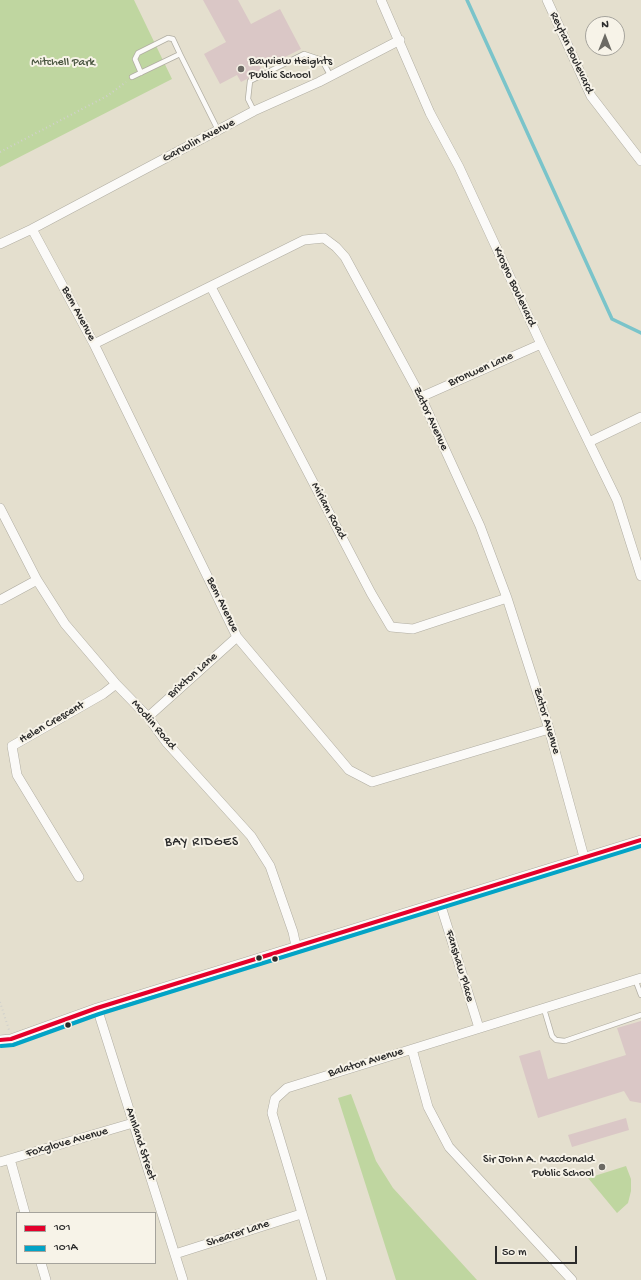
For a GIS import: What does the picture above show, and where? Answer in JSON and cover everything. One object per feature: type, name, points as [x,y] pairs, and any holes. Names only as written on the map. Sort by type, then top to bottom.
[{"type":"street","name":"Krosno Boulevard","points":[[381,0],[400,40],[430,113],[459,167],[541,344],[617,500],[639,564],[641,576]]},
{"type":"street","name":"Reytan Boulevard","points":[[547,0],[591,96],[641,161]]},
{"type":"street","name":"Garvolin Avenue","points":[[0,244],[32,229],[254,111],[400,40]]},
{"type":"street","name":"Bem Avenue","points":[[32,229],[94,344],[237,636],[349,770],[372,782],[549,729]]},
{"type":"street","name":"Zator Avenue","points":[[94,344],[304,240],[324,238],[336,247],[345,257],[421,397],[480,526],[507,598],[549,729],[584,857]]},
{"type":"street","name":"Miriam Road","points":[[211,287],[371,593],[391,627],[412,629],[507,598]]},
{"type":"street","name":"Bronwen Lane","points":[[421,397],[541,344]]},
{"type":"street","points":[[589,442],[641,417]]},
{"type":"street","name":"Modlin Road","points":[[0,508],[37,580],[65,624],[116,684],[148,717],[168,743],[224,805],[254,842],[270,866],[293,932],[296,946]]},
{"type":"street","points":[[0,600],[37,580]]},
{"type":"street","name":"Brixton Lane","points":[[148,717],[237,636]]},
{"type":"street","name":"Helen Crescent","points":[[79,878],[17,775],[12,746],[102,694],[116,684]]},
{"type":"street","points":[[0,1040],[11,1039],[97,1008],[641,840]]},
{"type":"street","name":"Fanshaw Place","points":[[440,903],[479,1028]]},
{"type":"street","name":"Balaton Avenue","points":[[322,1280],[272,1113],[275,1099],[287,1088],[544,1009],[638,978]]},
{"type":"street","name":"Annland Street","points":[[97,1008],[183,1280]]},
{"type":"street","points":[[412,1049],[428,1107],[449,1147],[572,1280]]},
{"type":"street","name":"Foxglove Avenue","points":[[0,1162],[133,1123]]},
{"type":"street","points":[[10,1159],[25,1212]]},
{"type":"street","name":"Shearer Lane","points":[[175,1254],[301,1214]]},
{"type":"street","points":[[40,1264],[46,1280]]},
{"type":"lane","points":[[141,73],[135,59],[138,53],[168,38],[173,39],[218,130]]},
{"type":"lane","points":[[132,77],[180,54]]},
{"type":"lane","points":[[254,111],[248,99],[250,81],[304,54],[322,60],[330,75]]},
{"type":"lane","points":[[638,978],[641,995]]},
{"type":"lane","points":[[544,1009],[552,1036],[556,1040],[565,1041],[641,1014]]},
{"type":"path","points":[[0,152],[107,96],[132,77]]},
{"type":"path","points":[[0,1002],[11,1039]]},
{"type":"green space","name":"Mitchell Park","points":[[0,0],[134,0],[172,79],[0,167]]},
{"type":"green space","points":[[351,1094],[376,1161],[393,1188],[477,1280],[396,1280],[338,1098]]},
{"type":"green space","points":[[626,1166],[631,1179],[631,1191],[628,1203],[617,1213],[588,1178]]},
{"type":"building","points":[[203,0],[238,0],[251,24],[280,9],[301,49],[279,60],[276,56],[259,65],[263,71],[241,82],[237,75],[220,84],[204,54],[226,42]]},
{"type":"building","name":"Sir John A. Macdonald Public School","points":[[641,1021],[641,1103],[630,1101],[624,1091],[538,1118],[519,1056],[540,1050],[548,1079],[626,1055],[617,1028]]},
{"type":"building","points":[[626,1118],[629,1130],[572,1147],[568,1135]]},
{"type":"waterway","points":[[467,0],[612,319],[641,333]]},
{"type":"transit line","name":"101","points":[[0,1040],[11,1039],[97,1008],[641,840]]},
{"type":"transit line","name":"101A","points":[[1,1046],[13,1045],[99,1014],[641,846]]},
{"type":"place","name":"Bayview Heights Public School","points":[[241,69]]},
{"type":"place","name":"Sir John A. Macdonald Public School","points":[[602,1167]]},
{"type":"district","name":"BAY RIDGES","points":[[202,843]]}]
